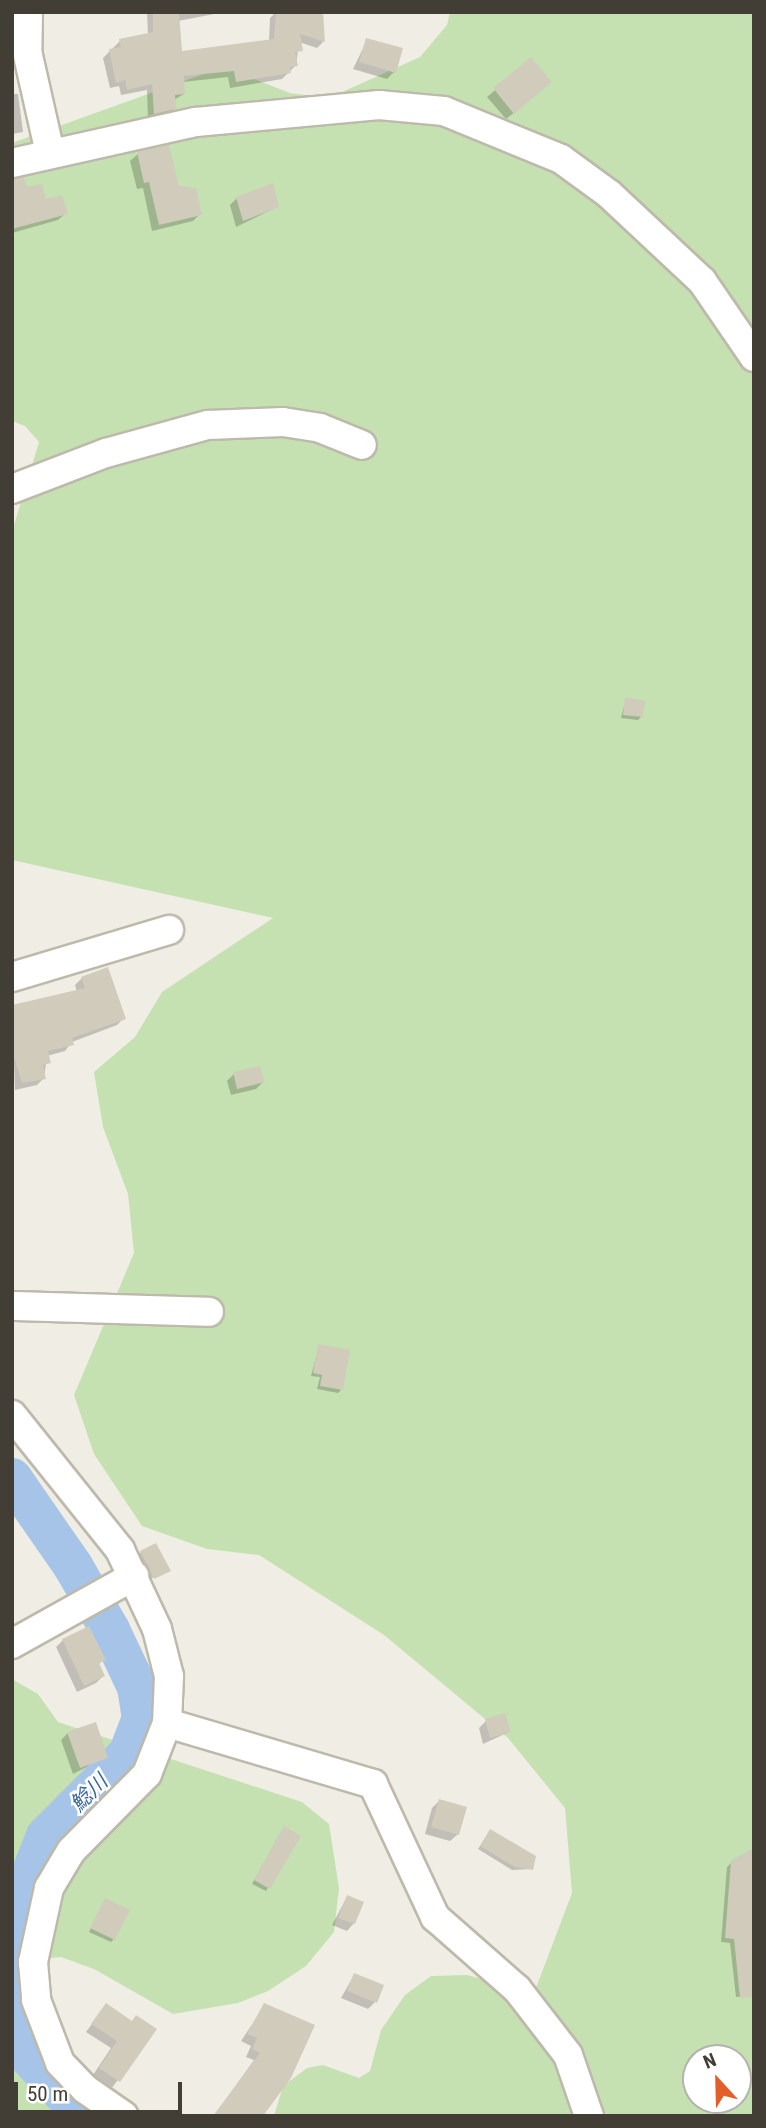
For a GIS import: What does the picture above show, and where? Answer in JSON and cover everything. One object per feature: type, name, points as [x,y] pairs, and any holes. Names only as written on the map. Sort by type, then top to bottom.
[{"type":"street","points":[[28,12],[20,54],[50,153]]},
{"type":"street","points":[[12,163],[196,122],[310,109],[379,105],[444,111],[561,159],[609,194],[702,281],[754,357]]},
{"type":"street","points":[[12,489],[106,453],[208,425],[282,422],[320,428],[362,445]]},
{"type":"street","points":[[12,977],[169,930]]},
{"type":"street","points":[[12,1306],[209,1312]]},
{"type":"street","points":[[12,1415],[120,1549],[157,1629],[169,1676],[167,1723],[147,1774],[71,1851],[49,1888],[33,1962],[36,2000],[60,2063],[85,2089],[124,2116]]},
{"type":"street","points":[[12,1644],[134,1576]]},
{"type":"street","points":[[167,1723],[373,1784],[435,1917],[517,1989],[568,2055],[589,2116]]},
{"type":"green space","points":[[450,12],[754,12],[754,2116],[274,2116],[283,2086],[307,2068],[323,2065],[359,2078],[370,2071],[381,2030],[405,1995],[431,1976],[467,1975],[534,1993],[572,1893],[565,1808],[508,1738],[384,1635],[259,1555],[207,1549],[142,1526],[94,1454],[74,1395],[134,1253],[128,1194],[103,1127],[94,1072],[135,1037],[162,992],[273,918],[12,860],[12,532],[39,442],[25,426],[12,421],[12,143],[209,72],[233,71],[290,93],[329,98],[420,57],[447,25]]},
{"type":"green space","points":[[12,1679],[38,1694],[58,1722],[302,1802],[329,1824],[339,1888],[334,1932],[306,1966],[268,1991],[238,2003],[173,2014],[94,1969],[61,1957],[12,1962]]},
{"type":"green space","points":[[12,2065],[36,2065],[57,2101],[50,2116],[12,2116]]},
{"type":"building","points":[[153,12],[179,12],[182,51],[274,39],[276,12],[323,12],[325,42],[300,34],[303,51],[295,52],[298,66],[290,67],[291,73],[236,82],[234,71],[184,76],[185,94],[175,95],[176,109],[154,114],[152,84],[127,90],[125,80],[116,83],[109,49],[121,47],[119,39],[153,32]]},
{"type":"building","points":[[366,38],[403,48],[396,73],[359,62]]},
{"type":"building","points":[[531,57],[552,82],[514,114],[493,88]]},
{"type":"building","points":[[169,145],[179,186],[196,188],[202,215],[159,225],[149,182],[144,183],[137,152]]},
{"type":"building","points":[[24,177],[27,187],[42,184],[46,199],[62,195],[68,214],[12,229],[12,179]]},
{"type":"building","points":[[273,183],[279,207],[243,221],[236,197]]},
{"type":"building","points":[[625,697],[645,701],[643,717],[623,715]]},
{"type":"building","points":[[108,967],[126,1019],[72,1038],[74,1045],[48,1051],[51,1063],[43,1065],[46,1079],[22,1083],[12,1051],[12,1005],[85,988],[81,977]]},
{"type":"building","points":[[260,1066],[265,1082],[237,1089],[233,1072]]},
{"type":"building","points":[[318,1344],[350,1350],[343,1390],[320,1386],[322,1375],[313,1373]]},
{"type":"building","points":[[156,1543],[171,1571],[154,1579],[140,1551]]},
{"type":"building","points":[[89,1626],[106,1660],[99,1663],[105,1676],[84,1686],[62,1639]]},
{"type":"building","points":[[505,1713],[511,1732],[490,1738],[485,1719]]},
{"type":"building","points":[[96,1722],[108,1758],[80,1768],[67,1732]]},
{"type":"building","points":[[439,1799],[467,1807],[459,1835],[431,1827]]},
{"type":"building","points":[[284,1826],[301,1836],[270,1889],[254,1880]]},
{"type":"building","points":[[490,1829],[536,1856],[533,1870],[515,1867],[480,1846]]},
{"type":"building","points":[[754,1848],[754,1997],[740,1998],[734,1939],[725,1938],[731,1860]]},
{"type":"building","points":[[347,1895],[364,1902],[355,1924],[338,1918]]},
{"type":"building","points":[[105,1898],[130,1910],[115,1940],[90,1928]]},
{"type":"building","points":[[354,1973],[384,1985],[377,2003],[347,1991]]},
{"type":"building","points":[[106,2003],[132,2021],[136,2015],[157,2029],[120,2082],[99,2068],[117,2041],[91,2024]]},
{"type":"building","points":[[264,2003],[315,2025],[291,2078],[263,2116],[213,2116],[260,2053],[252,2049],[257,2038],[247,2034]]},
{"type":"waterway","name":"鯰川","points":[[12,1478],[73,1566],[110,1630],[137,1687],[142,1718],[128,1754],[46,1836],[19,1904],[15,1992],[23,2041],[30,2058],[84,2116]]}]
